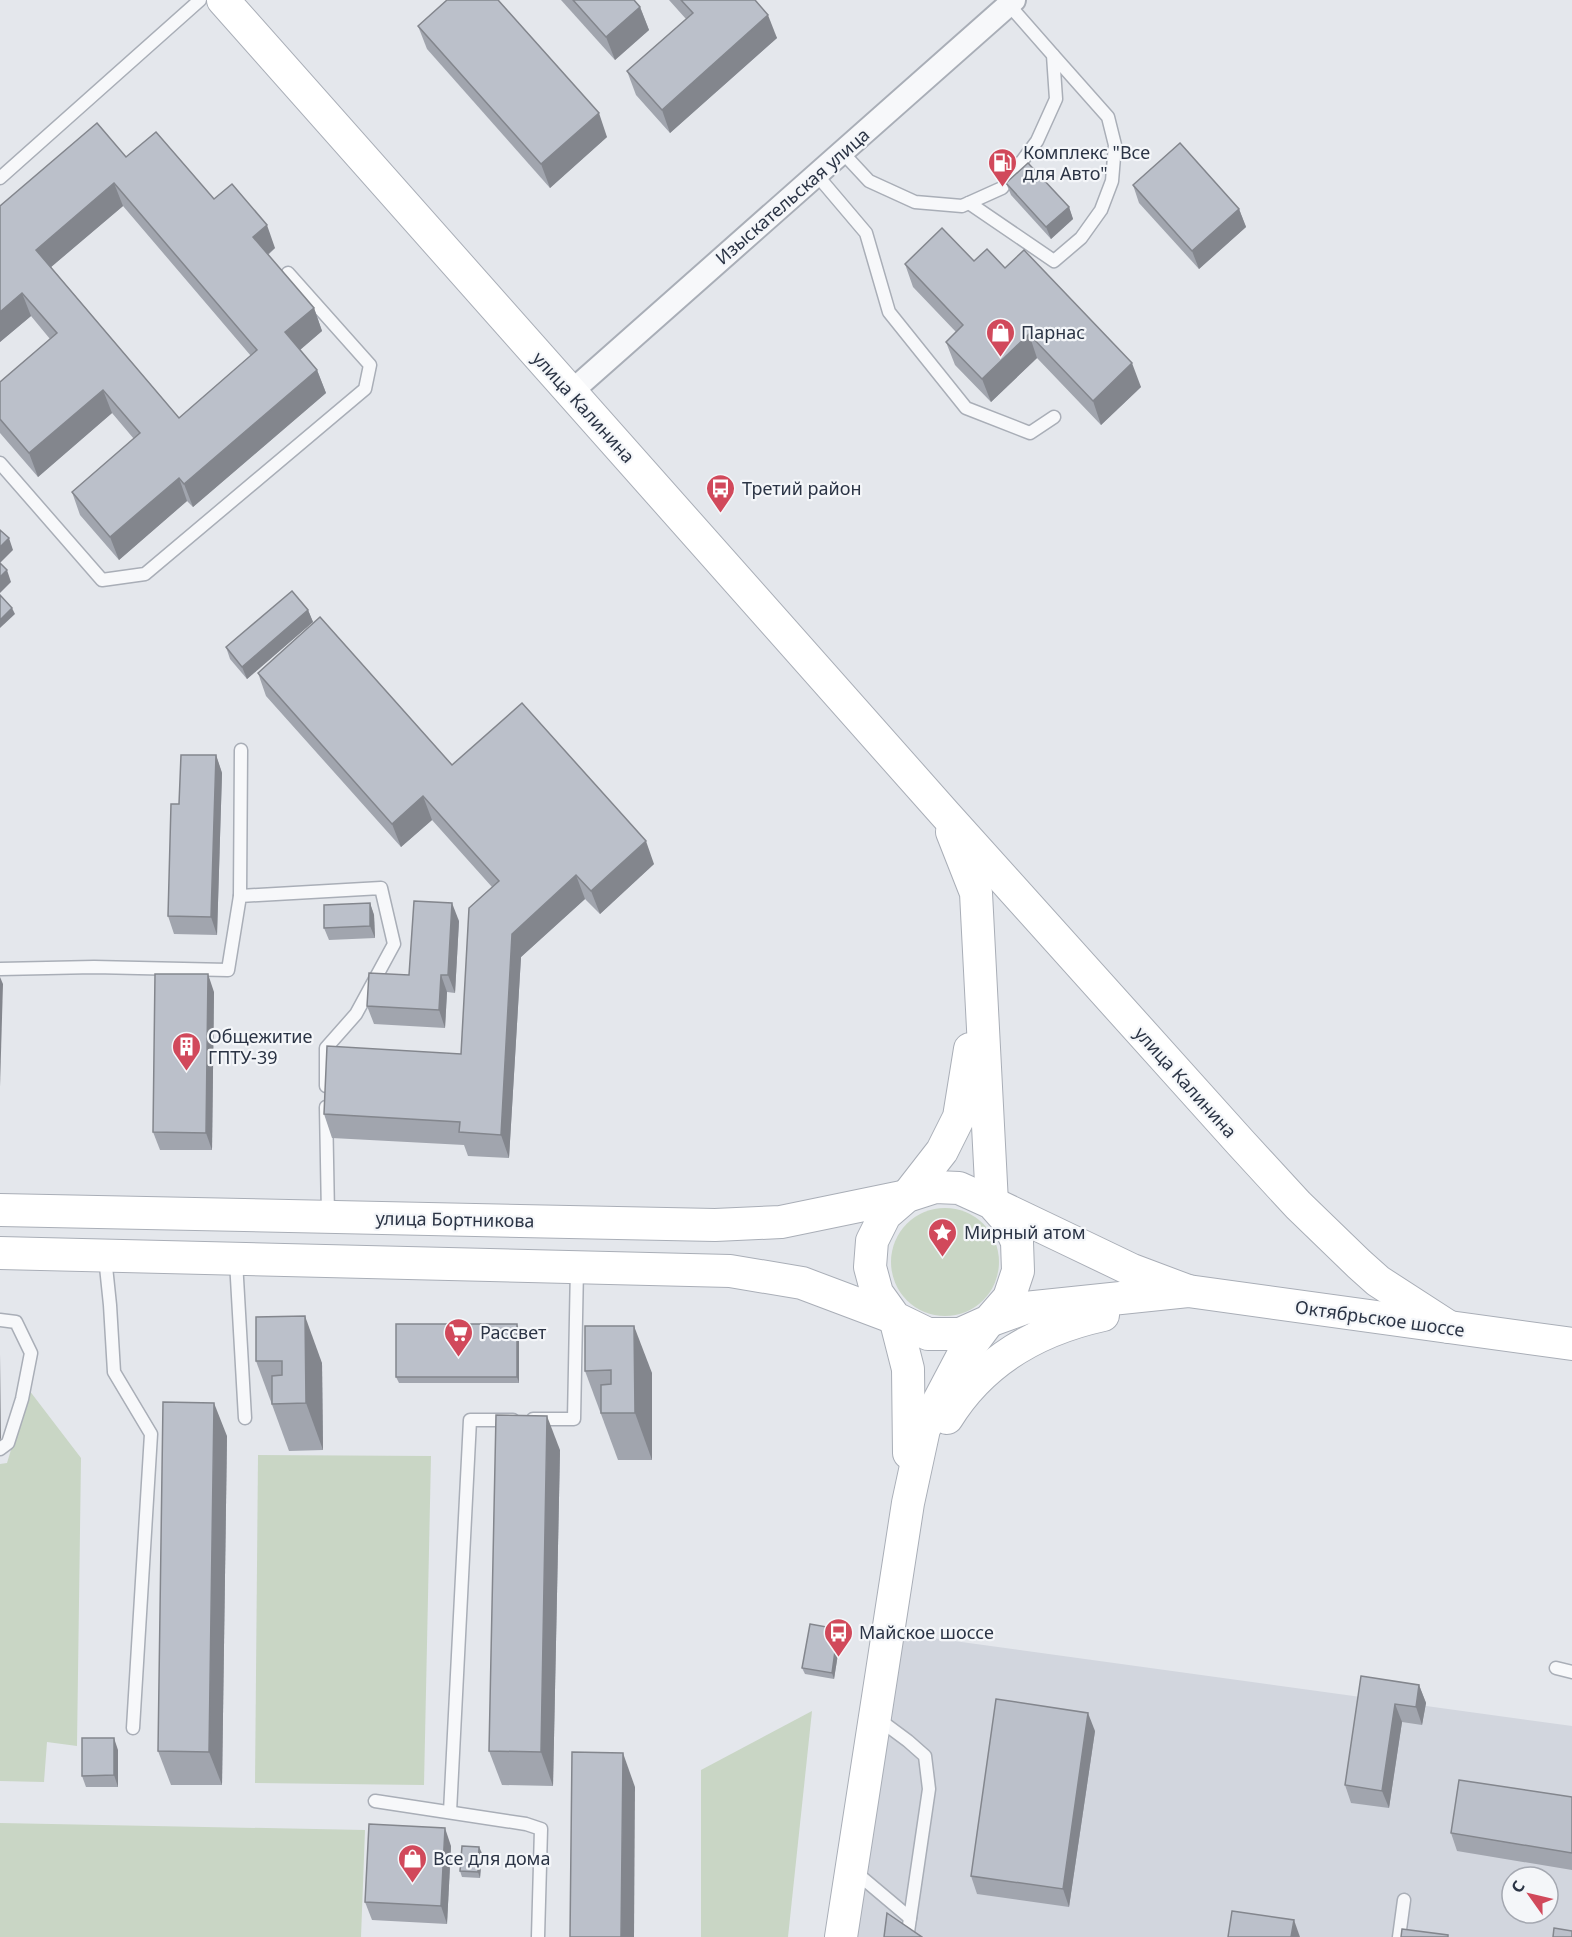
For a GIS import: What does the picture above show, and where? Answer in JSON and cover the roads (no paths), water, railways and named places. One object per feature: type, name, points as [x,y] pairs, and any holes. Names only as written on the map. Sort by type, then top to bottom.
[{"type":"street","name":"улица Калинина","points":[[224,0],[945,814],[1298,1205],[1378,1281],[1449,1327]]},
{"type":"street","name":"Изыскательская улица","points":[[571,392],[1011,2]]},
{"type":"street","name":"улица Калинина","points":[[945,814],[976,893],[992,1203]]},
{"type":"street","name":"улица Калинина","points":[[907,1196],[942,1151],[958,1117],[980,991]]},
{"type":"street","points":[[841,1937],[908,1503],[924,1430],[962,1357],[988,1321],[1009,1298],[1018,1271],[1017,1242],[1007,1220],[992,1203],[959,1188],[934,1187],[907,1196],[885,1215],[872,1241],[870,1267],[877,1293],[895,1318],[908,1369],[908,1503]]},
{"type":"street","name":"улица Бортникова","points":[[0,1210],[715,1225],[781,1221],[907,1196]]},
{"type":"street","name":"Октябрьское шоссе","points":[[992,1203],[1132,1270],[1188,1292]]},
{"type":"street","points":[[0,1253],[729,1271],[802,1283],[895,1318],[928,1334],[960,1334],[988,1321]]},
{"type":"street","name":"Октябрьское шоссе","points":[[988,1321],[1025,1308],[1188,1292],[1572,1344]]},
{"type":"street","points":[[908,1503],[920,1462],[957,1401],[984,1372],[1017,1347],[1076,1321],[1188,1292]]},
{"type":"lane","points":[[0,177],[200,0]]},
{"type":"lane","points":[[969,203],[1054,261],[1081,237],[1101,210],[1112,181],[1115,145],[1108,117],[1053,55],[1011,2]]},
{"type":"lane","points":[[842,152],[869,181],[915,202],[962,206],[1002,188],[1037,141],[1056,99],[1053,55]]},
{"type":"lane","points":[[816,174],[866,233],[889,312],[966,408],[1030,432],[1054,417]]},
{"type":"lane","points":[[0,464],[102,580],[145,574],[364,389],[370,365],[288,273]]},
{"type":"lane","points":[[0,969],[94,967],[228,970],[240,896],[241,750]]},
{"type":"lane","points":[[240,896],[381,888],[394,944],[356,1014],[326,1048],[328,1216]]},
{"type":"lane","points":[[105,1256],[114,1372],[151,1434],[133,1728]]},
{"type":"lane","points":[[236,1259],[245,1418]]},
{"type":"lane","points":[[450,1812],[471,1420],[573,1419],[577,1267]]},
{"type":"lane","points":[[0,1320],[16,1322],[32,1353],[22,1399],[8,1443],[0,1449]]},
{"type":"lane","points":[[1556,1668],[1572,1672]]},
{"type":"lane","points":[[876,1717],[925,1756],[929,1789],[908,1932]]},
{"type":"lane","points":[[375,1801],[526,1824],[541,1829],[538,1937]]},
{"type":"lane","points":[[852,1869],[910,1918]]},
{"type":"lane","points":[[1399,1937],[1404,1900]]},
{"type":"place","name":"Комплекс \"Все для Авто\"","points":[[1002,188]]},
{"type":"place","name":"Парнас","points":[[1000,358]]},
{"type":"place","name":"Третий район","points":[[721,514]]},
{"type":"place","name":"Общежитие ГПТУ-39","points":[[187,1072]]},
{"type":"place","name":"Мирный атом","points":[[943,1258]]},
{"type":"place","name":"Рассвет","points":[[459,1358]]},
{"type":"place","name":"Майское шоссе","points":[[838,1658]]},
{"type":"place","name":"Все для дома","points":[[412,1884]]}]
